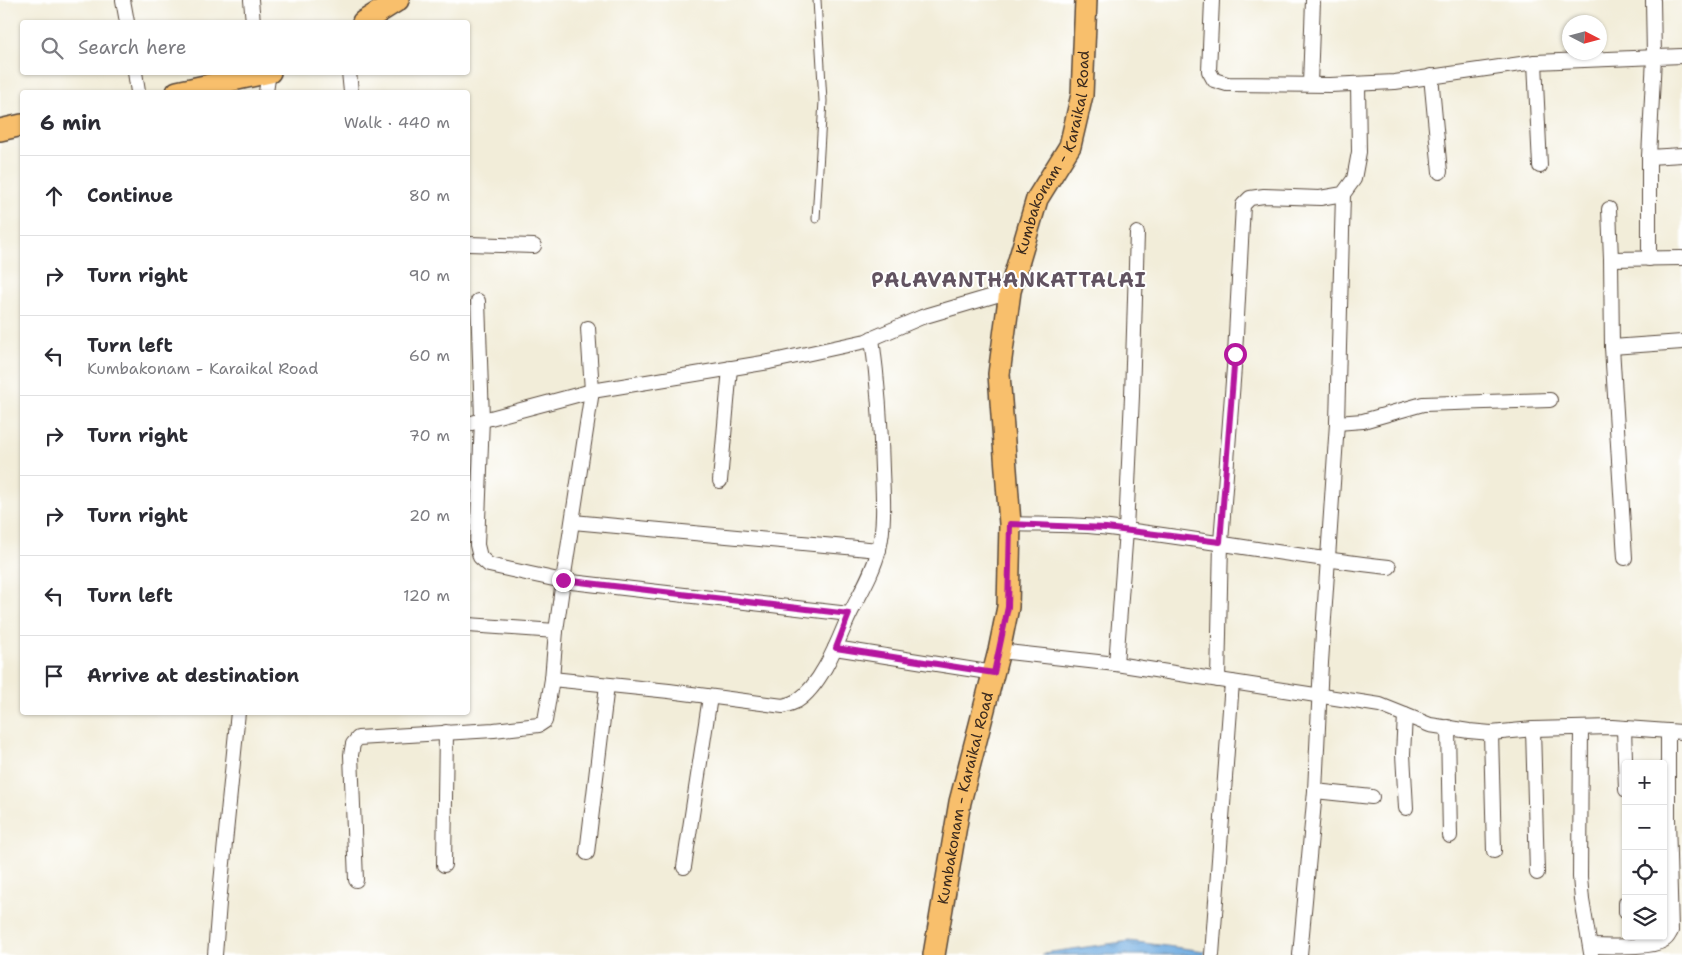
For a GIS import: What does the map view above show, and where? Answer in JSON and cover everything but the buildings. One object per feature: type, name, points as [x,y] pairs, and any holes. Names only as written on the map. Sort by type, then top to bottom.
[{"type":"main road","points":[[366,20],[398,0]]},
{"type":"main road","name":"Kumbakonam - Karaikal Road","points":[[934,955],[960,802],[994,673],[1008,607],[1010,524],[999,374],[1010,291],[1037,199],[1070,146],[1082,95],[1086,0]]},
{"type":"main road","points":[[187,90],[259,75]]},
{"type":"main road","points":[[0,130],[20,125]]},
{"type":"street","points":[[123,0],[127,20]]},
{"type":"street","points":[[251,0],[254,20]]},
{"type":"street","points":[[1212,0],[1209,71],[1214,80],[1227,84],[1358,84],[1395,82],[1535,62],[1682,56]]},
{"type":"street","points":[[1310,84],[1313,0]]},
{"type":"street","points":[[1649,259],[1648,157],[1654,57],[1653,0]]},
{"type":"street","points":[[1535,62],[1540,166]]},
{"type":"street","points":[[135,75],[138,90]]},
{"type":"street","points":[[266,90],[269,75]]},
{"type":"street","points":[[349,75],[351,90]]},
{"type":"street","points":[[1431,76],[1440,172]]},
{"type":"street","points":[[1300,955],[1315,791],[1337,423],[1343,194],[1354,180],[1359,152],[1358,84]]},
{"type":"street","points":[[1648,157],[1682,156]]},
{"type":"street","points":[[1218,680],[1220,542],[1235,354],[1243,205],[1250,198],[1264,196],[1320,198],[1343,194]]},
{"type":"street","points":[[1608,209],[1612,259],[1612,347],[1625,558]]},
{"type":"street","points":[[1116,664],[1126,530],[1137,233]]},
{"type":"street","points":[[470,244],[534,246]]},
{"type":"street","points":[[1612,259],[1682,258]]},
{"type":"street","points":[[470,423],[592,391],[779,360],[866,341],[922,316],[1010,291]]},
{"type":"street","points":[[478,301],[482,419],[477,545],[480,557],[489,565],[563,580],[849,614]]},
{"type":"street","points":[[356,880],[351,755],[353,744],[358,738],[539,726],[545,721],[552,680],[563,580],[592,391],[588,328]]},
{"type":"street","points":[[552,680],[783,706],[797,701],[813,686],[836,648],[849,614],[867,584],[879,550],[882,530],[883,491],[879,395],[872,338]]},
{"type":"street","points":[[1612,347],[1682,342]]},
{"type":"street","points":[[720,481],[730,368]]},
{"type":"street","points":[[1337,423],[1363,421],[1423,404],[1550,400]]},
{"type":"street","points":[[573,522],[879,550]]},
{"type":"street","points":[[1010,524],[1126,530],[1220,542],[1328,561],[1389,567]]},
{"type":"street","points":[[470,624],[556,631]]},
{"type":"street","points":[[836,648],[994,673]]},
{"type":"street","points":[[999,651],[1116,664],[1380,705],[1430,725],[1468,731],[1491,733],[1533,729],[1581,728],[1624,728],[1675,732],[1668,818],[1671,931],[1666,939],[1657,943],[1626,941],[1591,950],[1580,877],[1581,728]]},
{"type":"street","points":[[1212,955],[1232,682]]},
{"type":"street","points":[[587,852],[607,685]]},
{"type":"street","points":[[684,867],[710,697]]},
{"type":"street","points":[[216,955],[218,903],[238,715]]},
{"type":"street","points":[[1405,715],[1403,754],[1406,808]]},
{"type":"street","points":[[1448,727],[1450,836]]},
{"type":"street","points":[[1624,728],[1625,760]]},
{"type":"street","points":[[1533,729],[1537,873]]},
{"type":"street","points":[[444,865],[446,732]]},
{"type":"street","points":[[1491,733],[1494,851]]},
{"type":"street","points":[[1315,791],[1372,797]]},
{"type":"lane","points":[[816,219],[823,102],[817,0]]},
{"type":"water","points":[[1129,941],[1205,951],[1204,955],[1042,955],[1044,953]]},
{"type":"district","name":"PALAVANTHANKATTALAI","points":[[1009,280]]},
{"type":"route","points":[[563,580],[849,614],[836,648],[883,657],[994,673],[1008,607],[1010,524],[1106,528],[1220,542],[1235,354]]}]
